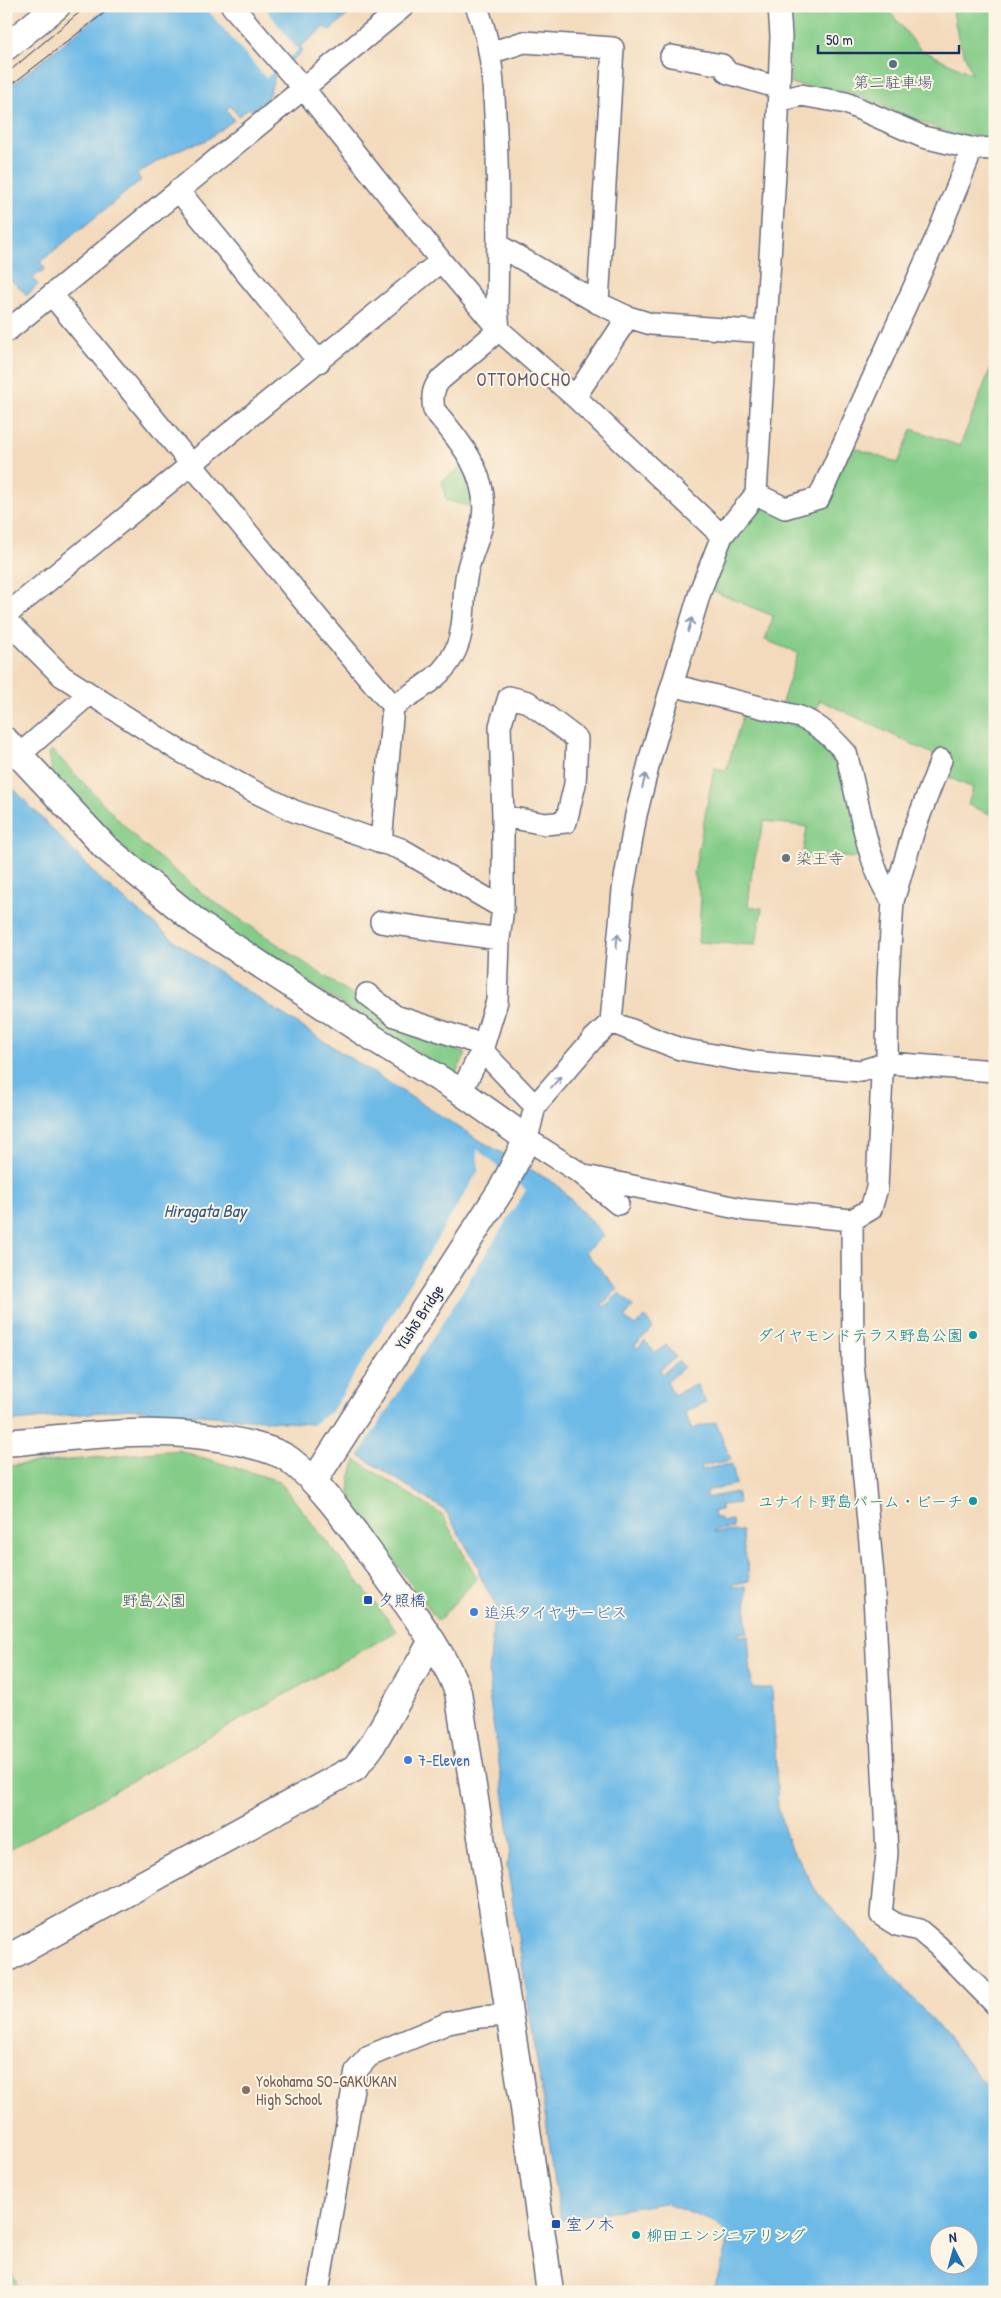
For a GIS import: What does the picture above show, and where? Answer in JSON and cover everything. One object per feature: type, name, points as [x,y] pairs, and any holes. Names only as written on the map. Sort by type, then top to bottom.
[{"type":"street","points":[[232,6],[304,89],[441,261],[499,330],[575,397],[722,536]]},
{"type":"street","points":[[6,332],[404,6]]},
{"type":"street","points":[[476,6],[490,53],[496,140],[497,308],[499,330]]},
{"type":"street","points":[[527,1139],[535,1106],[592,1040],[611,1022],[623,890],[636,815],[701,589],[722,536],[756,494],[779,94],[780,6]]},
{"type":"street","points":[[6,48],[45,10]]},
{"type":"street","points":[[490,53],[524,42],[613,48],[598,302]]},
{"type":"street","points":[[671,56],[722,65],[728,73],[779,94],[801,95],[846,103],[923,137],[970,148],[995,149]]},
{"type":"street","points":[[756,494],[785,508],[819,498],[937,236],[968,160],[970,148]]},
{"type":"street","points":[[178,190],[319,362]]},
{"type":"street","points":[[498,245],[628,317],[651,324],[766,332]]},
{"type":"street","points":[[6,615],[441,261]]},
{"type":"street","points":[[52,295],[326,629],[393,706],[381,843]]},
{"type":"street","points":[[575,397],[628,317]]},
{"type":"street","points":[[393,706],[439,675],[451,662],[462,626],[466,573],[484,519],[484,498],[474,463],[434,410],[434,387],[499,330]]},
{"type":"street","points":[[6,620],[62,676],[178,750],[248,789],[294,811],[400,849],[503,908]]},
{"type":"street","points":[[672,685],[800,717],[817,724],[846,753],[877,873],[893,901]]},
{"type":"street","points":[[89,694],[12,748],[105,848],[200,926],[365,1034],[461,1092],[527,1139],[583,1175],[618,1204]]},
{"type":"street","points":[[461,1092],[482,1050],[497,1001],[499,939],[503,908],[503,816],[500,726],[509,697],[528,702],[577,738],[575,784],[566,822],[546,824],[503,816]]},
{"type":"street","points":[[583,1175],[746,1210],[852,1220],[871,1209],[877,1188],[893,901],[914,830],[940,760]]},
{"type":"street","points":[[381,922],[499,939]]},
{"type":"street","points":[[367,994],[395,1016],[474,1042],[535,1106]]},
{"type":"street","points":[[611,1022],[680,1049],[754,1062],[861,1071],[883,1064],[995,1071]]},
{"type":"street","name":"Yūshō Bridge","points":[[314,1481],[503,1187],[527,1139]]},
{"type":"street","points":[[852,1220],[853,1362],[873,1575],[887,1853],[881,1915],[897,1925],[918,1930],[938,1946],[995,2004]]},
{"type":"street","points":[[6,1443],[129,1432],[180,1433],[230,1440],[261,1447],[288,1459],[314,1481],[376,1562],[432,1641],[450,1672],[458,1692],[550,2292]]},
{"type":"street","points":[[6,1959],[355,1768],[371,1747],[432,1641]]},
{"type":"street","points":[[318,2292],[356,2071],[369,2056],[448,2023],[480,2017],[509,2015]]},
{"type":"green space","points":[[786,6],[885,6],[920,49],[972,74],[958,38],[952,6],[995,6],[995,138],[948,133],[849,92],[791,84]]},
{"type":"green space","points":[[995,357],[995,816],[968,805],[973,788],[938,773],[939,757],[820,700],[815,714],[781,705],[798,653],[765,640],[773,616],[708,589],[729,540],[760,505],[826,500],[850,446],[898,463],[912,429],[960,446]]},
{"type":"green space","points":[[462,466],[471,488],[472,507],[446,500],[442,481]]},
{"type":"green space","points":[[744,712],[806,724],[838,752],[866,860],[824,854],[823,859],[802,856],[807,827],[764,821],[752,871],[748,906],[762,908],[756,945],[698,942],[701,899],[694,873],[714,768],[726,770]]},
{"type":"green space","points":[[52,750],[141,843],[203,894],[407,1032],[466,1054],[454,1076],[228,931],[136,861],[53,779],[49,753]]},
{"type":"green space","name":"野島公園","points":[[178,1450],[279,1481],[397,1631],[6,1852],[6,1466]]},
{"type":"green space","points":[[356,1460],[442,1515],[477,1578],[438,1621],[358,1513],[350,1492],[351,1475]]},
{"type":"green space","points":[[6,2263],[22,2292],[6,2292]]},
{"type":"water","points":[[109,6],[358,6],[330,30],[325,27],[300,47],[303,51],[276,73],[267,100],[252,110],[249,108],[239,116],[230,106],[226,109],[234,120],[204,142],[189,145],[166,156],[137,174],[141,180],[40,262],[45,269],[33,278],[38,285],[27,295],[11,280],[6,283],[6,90]]},
{"type":"water","name":"Hiragata Bay","points":[[6,781],[104,883],[174,940],[230,980],[325,1042],[474,1137],[556,1184],[604,1235],[585,1252],[618,1289],[602,1305],[604,1307],[620,1293],[633,1306],[625,1318],[635,1326],[645,1317],[653,1328],[635,1345],[636,1349],[645,1341],[655,1353],[666,1345],[676,1357],[660,1370],[662,1374],[679,1361],[684,1367],[667,1382],[674,1395],[697,1385],[706,1402],[685,1412],[691,1429],[716,1422],[731,1460],[702,1466],[701,1470],[732,1464],[736,1484],[706,1491],[707,1498],[736,1492],[739,1503],[721,1505],[721,1510],[714,1511],[715,1518],[720,1518],[722,1521],[732,1520],[733,1528],[714,1530],[714,1532],[742,1531],[749,1581],[733,1584],[733,1587],[746,1586],[747,1633],[738,1633],[738,1636],[748,1636],[752,1688],[772,1688],[778,1808],[788,1842],[817,1892],[907,1991],[995,2095],[995,2292],[713,2292],[727,2248],[726,2234],[717,2223],[664,2203],[561,2219],[507,1865],[511,1846],[489,1695],[491,1694],[489,1674],[495,1604],[479,1574],[479,1568],[445,1510],[310,1424],[128,1409],[6,1422]]},
{"type":"pier","points":[[204,6],[263,6],[298,50],[266,78]]},
{"type":"pier","points":[[477,1149],[526,1190],[357,1458],[309,1427],[333,1410],[479,1170]]},
{"type":"tram line","points":[[6,74],[87,6]]},
{"type":"tram line","points":[[6,89],[113,6]]},
{"type":"place","name":"第二駐車場","points":[[893,64]]},
{"type":"place","name":"染王寺","points":[[786,858]]},
{"type":"place","name":"ダイヤモンドテラス野島公園","points":[[973,1335]]},
{"type":"place","name":"ユナイト野島パーム・ビーチ","points":[[973,1501]]},
{"type":"place","name":"夕照橋","points":[[368,1600]]},
{"type":"place","name":"追浜タイヤサービス","points":[[474,1612]]},
{"type":"place","name":"7-Eleven","points":[[408,1760]]},
{"type":"place","name":"Yokohama SO-GAKUKAN High School","points":[[246,2090]]},
{"type":"place","name":"室ノ木","points":[[556,2224]]},
{"type":"place","name":"柳田エンジニアリング","points":[[636,2235]]},
{"type":"district","name":"OTTOMOCHO","points":[[524,380]]}]
